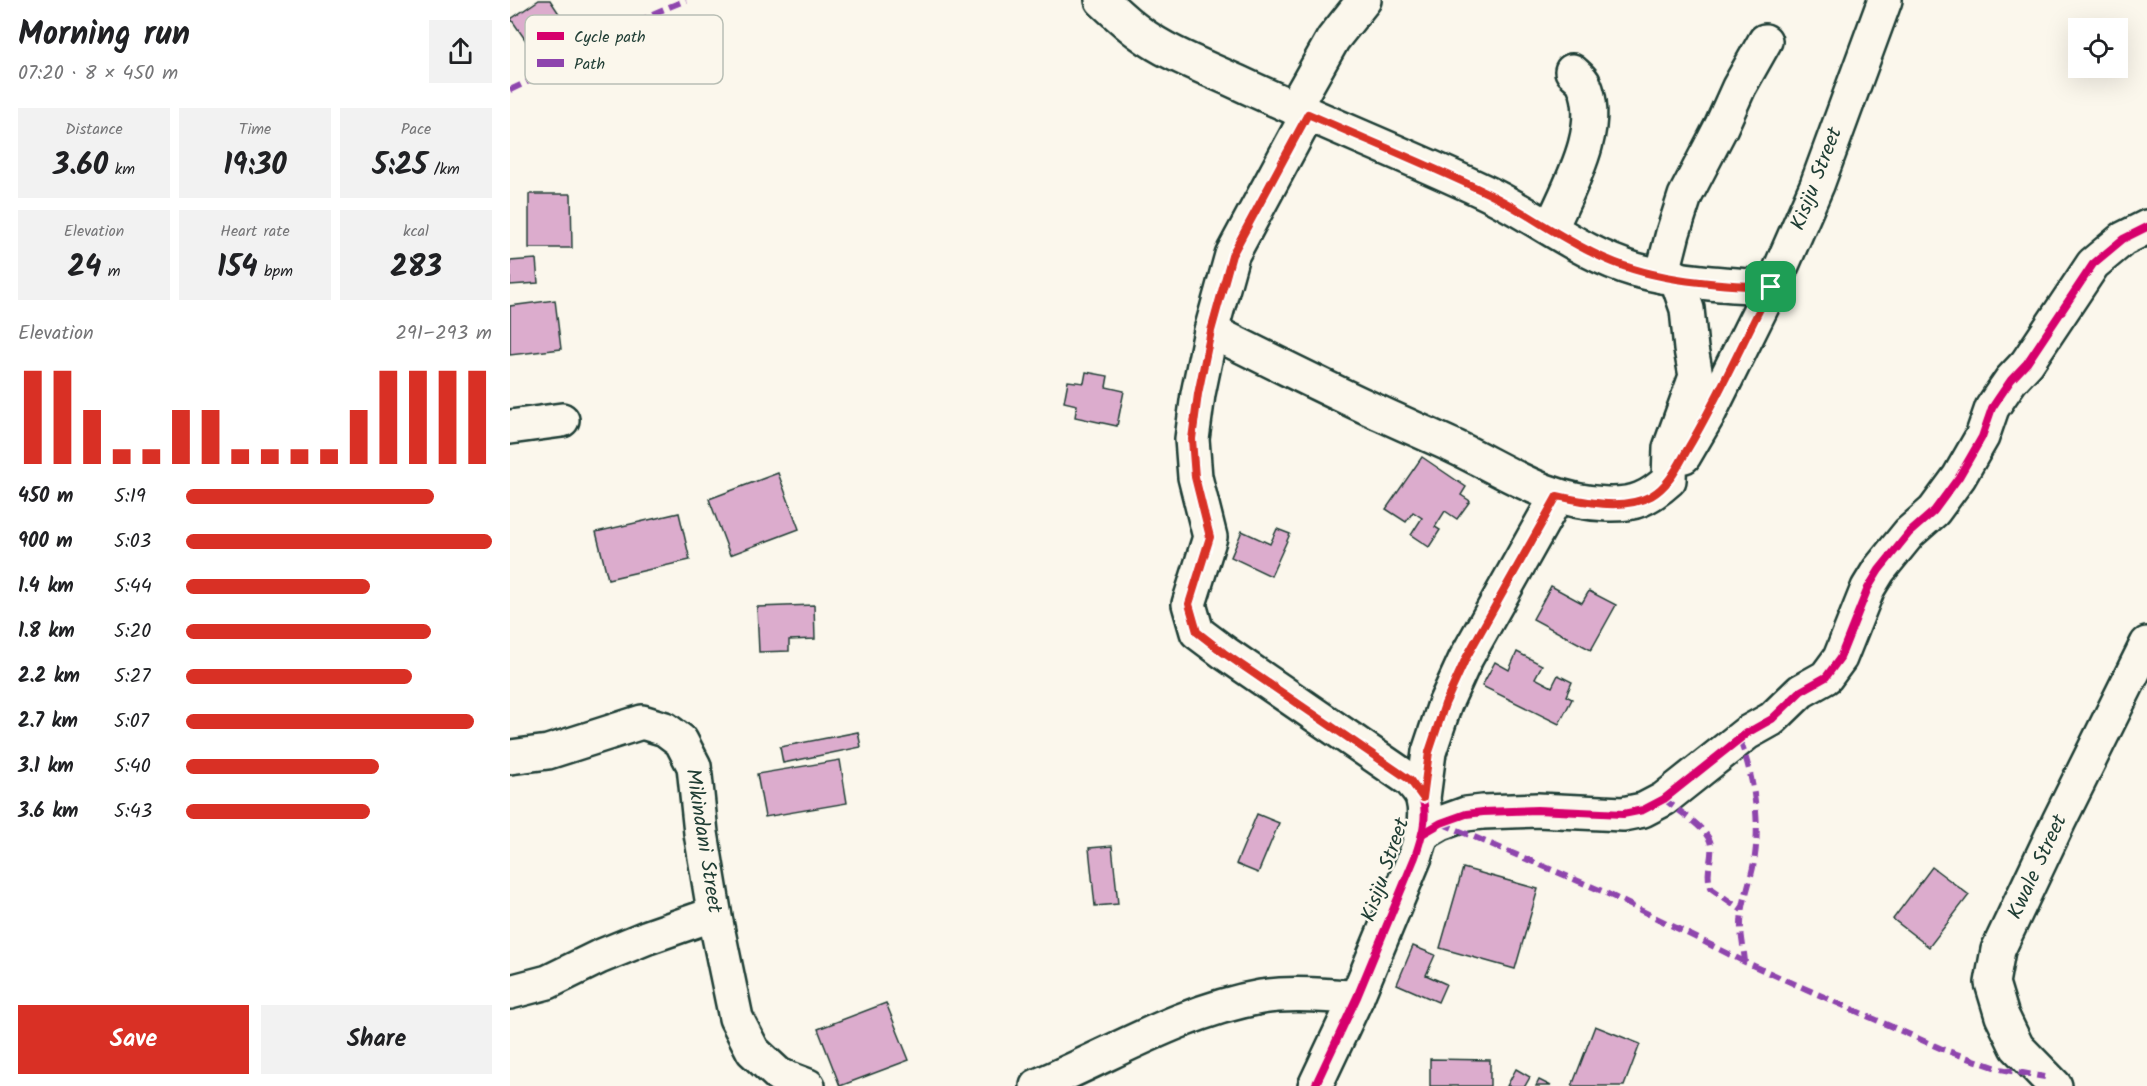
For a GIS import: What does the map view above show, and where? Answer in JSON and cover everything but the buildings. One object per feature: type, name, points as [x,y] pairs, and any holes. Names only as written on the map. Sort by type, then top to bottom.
[{"type":"street","points":[[1102,0],[1141,33],[1181,56],[1484,192],[1607,260],[1636,270],[1669,276],[1732,286],[1771,287]]},
{"type":"street","name":"Kisiju Street","points":[[1315,1086],[1357,997],[1415,856],[1425,814],[1423,798],[1410,780],[1224,653],[1197,632],[1189,604],[1210,537],[1195,477],[1192,439],[1211,331],[1232,255],[1333,39],[1364,0]]},
{"type":"street","name":"Kisiju Street","points":[[1669,480],[1708,414],[1771,287],[1816,185],[1885,0]]},
{"type":"street","points":[[1211,331],[1456,447],[1532,487],[1557,496],[1608,504],[1632,502],[1652,495],[1669,480],[1670,448],[1696,376],[1690,349],[1687,309],[1669,276],[1673,233],[1686,196],[1721,127],[1738,87],[1765,41]]},
{"type":"street","points":[[1551,228],[1585,149],[1591,120],[1583,82],[1572,71]]},
{"type":"street","points":[[1422,834],[1466,814],[1491,811],[1537,810],[1623,814],[1643,810],[1673,792],[1747,733],[1772,718],[1802,691],[1826,678],[1840,658],[1868,588],[1879,570],[1909,533],[1934,511],[1959,477],[1982,437],[1992,408],[2027,363],[2093,264],[2123,239],[2147,227]]},
{"type":"street","points":[[510,427],[562,420]]},
{"type":"street","points":[[1423,798],[1429,752],[1445,704],[1466,658],[1557,496]]},
{"type":"street","name":"Kwale Street","points":[[2055,1086],[2017,1047],[2002,1016],[1992,983],[1998,950],[2147,644]]},
{"type":"street","name":"Mikindani Street","points":[[510,758],[548,752],[642,722],[665,729],[681,741],[694,766],[701,833],[714,914],[736,1018],[753,1052],[769,1076],[778,1075],[808,1086]]},
{"type":"street","points":[[515,994],[548,982],[648,936],[714,914]]},
{"type":"street","points":[[1037,1086],[1081,1068],[1185,1018],[1219,1008],[1261,997],[1290,995],[1357,997]]},
{"type":"marked path","points":[[650,15],[686,0]]},
{"type":"marked path","points":[[510,90],[525,83]]},
{"type":"marked path","points":[[1740,740],[1755,800],[1757,831],[1754,862],[1741,921],[1745,962]]},
{"type":"marked path","points":[[1664,799],[1696,824],[1707,836],[1711,847],[1709,877],[1712,889],[1742,910]]},
{"type":"marked path","points":[[1441,823],[1602,891],[1745,962],[1942,1049],[2000,1069],[2045,1077]]},
{"type":"cycle path","points":[[1308,114],[1232,255],[1211,331],[1198,394],[1192,439],[1195,477],[1210,537],[1189,604],[1197,632],[1410,780],[1422,797],[1424,822],[1415,857],[1357,997],[1315,1086]]},
{"type":"cycle path","points":[[1422,834],[1441,823],[1466,814],[1483,812],[1537,810],[1623,814],[1643,810],[1664,799],[1747,733],[1772,719],[1801,691],[1826,677],[1840,658],[1868,588],[1879,570],[1909,533],[1934,511],[1959,477],[1982,437],[1992,408],[2011,380],[2027,363],[2093,264],[2123,239],[2147,227]]},
{"type":"route","points":[[1308,114],[1484,192],[1607,260],[1662,276],[1732,286],[1771,287],[1708,414],[1669,480],[1652,495],[1632,502],[1608,504],[1557,496],[1466,658],[1445,704],[1429,752],[1423,798],[1410,780],[1224,653],[1197,632],[1189,604],[1210,537],[1195,477],[1192,439],[1198,394],[1211,331],[1232,255],[1308,114]]}]
